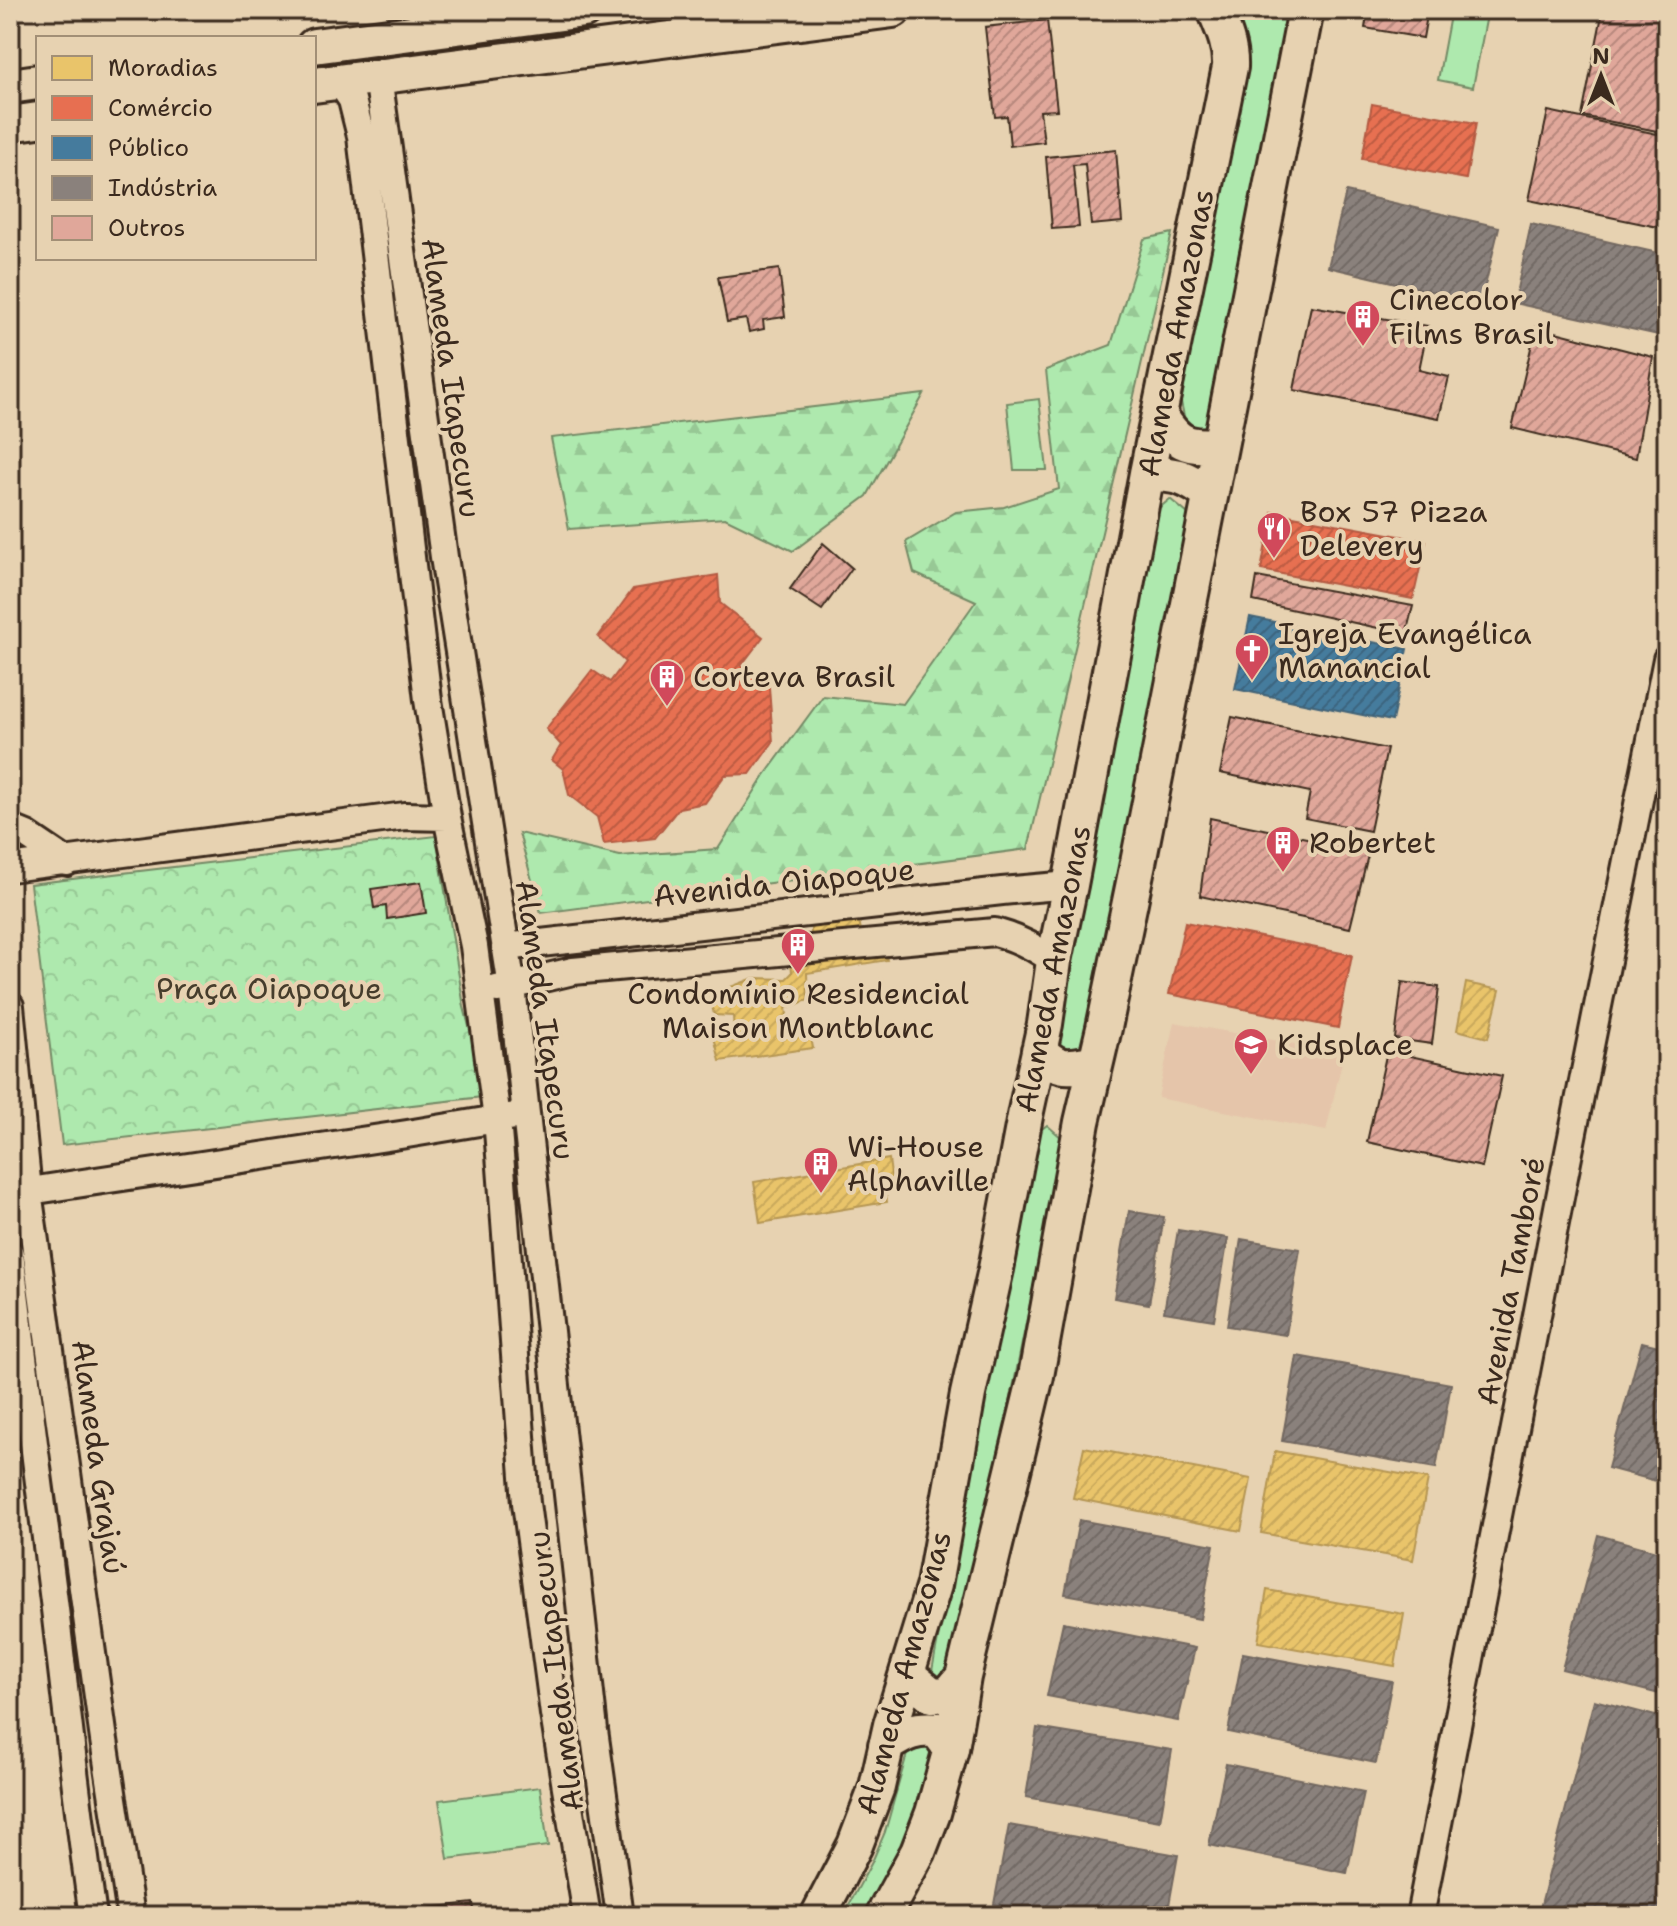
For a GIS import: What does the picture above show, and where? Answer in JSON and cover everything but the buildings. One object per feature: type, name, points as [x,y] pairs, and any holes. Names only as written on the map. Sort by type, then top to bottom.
[{"type":"main road","points":[[316,46],[584,10]]},
{"type":"main road","points":[[326,83],[789,16],[893,10]]},
{"type":"main road","name":"Alameda Amazonas","points":[[818,1916],[860,1830],[877,1787],[886,1745],[934,1585],[968,1394],[1045,1024],[1054,961],[1147,473],[1230,67],[1231,53],[1215,10]]},
{"type":"main road","name":"Alameda Amazonas","points":[[883,1916],[918,1852],[933,1813],[951,1749],[963,1677],[1036,1376],[1082,1122],[1138,863],[1306,10]]},
{"type":"main road","points":[[10,86],[36,82]]},
{"type":"main road","points":[[10,124],[36,120]]},
{"type":"main road","points":[[1159,414],[1171,433],[1184,442],[1203,447],[1220,444]]},
{"type":"main road","points":[[1147,473],[1178,475],[1210,495]]},
{"type":"main road","points":[[1039,1050],[1054,1064],[1063,1066],[1096,1062]]},
{"type":"main road","points":[[1026,1111],[1050,1100],[1061,1100],[1082,1122]]},
{"type":"main road","points":[[907,1674],[932,1695],[949,1694],[963,1677]]},
{"type":"main road","points":[[886,1745],[911,1731],[924,1729],[937,1730],[951,1749]]},
{"type":"street","name":"Alameda Itapecuru","points":[[378,76],[373,135],[430,712],[447,817],[474,946],[497,1119],[526,1503],[554,1714],[587,1916]]},
{"type":"street","name":"Alameda Itapecuru","points":[[326,83],[352,100],[373,135],[440,526],[512,987],[594,1730],[620,1916]]},
{"type":"street","name":"Avenida Tamboré","points":[[1420,1916],[1667,659]]},
{"type":"street","points":[[430,712],[469,712]]},
{"type":"street","points":[[10,868],[405,816],[447,817]]},
{"type":"street","points":[[10,828],[27,835],[67,862]]},
{"type":"street","name":"Avenida Oiapoque","points":[[505,947],[1070,885]]},
{"type":"street","points":[[995,932],[1002,891]]},
{"type":"street","points":[[479,993],[573,971],[995,932],[1032,945],[1054,961]]},
{"type":"street","name":"Alameda Grajaú","points":[[10,1006],[19,1192],[82,1576],[131,1916]]},
{"type":"street","points":[[19,1192],[526,1113]]},
{"type":"street","name":"Alameda Grajaú","points":[[10,1254],[93,1916]]},
{"type":"street","points":[[521,1433],[560,1429]]},
{"type":"street","points":[[50,1573],[63,1567],[82,1576]]},
{"type":"shaded area","name":"Kidsplace","points":[[1174,1022],[1344,1053],[1326,1131],[1158,1098]]},
{"type":"green space","points":[[1229,10],[1293,10],[1207,426],[1187,430],[1181,402],[1244,47]]},
{"type":"green space","points":[[1451,10],[1488,10],[1473,87],[1438,80]]},
{"type":"green space","points":[[1172,233],[1028,849],[541,913],[519,833],[620,856],[718,849],[765,775],[823,696],[903,704],[976,601],[914,573],[906,542],[956,512],[1004,507],[1059,489],[1046,370],[1111,345],[1144,239]]},
{"type":"green space","points":[[924,394],[867,496],[793,551],[725,518],[569,529],[551,438]]},
{"type":"green space","points":[[1039,399],[1047,470],[1014,470],[1007,403]]},
{"type":"green space","points":[[1170,499],[1188,514],[1085,1042],[1076,1050],[1055,1046],[1152,514]]},
{"type":"green space","name":"Praça Oiapoque","points":[[436,836],[482,1097],[62,1145],[30,884]]},
{"type":"green space","points":[[1047,1125],[1063,1139],[955,1677],[946,1689],[932,1671],[1006,1273],[1037,1133]]},
{"type":"green space","points":[[922,1742],[933,1751],[899,1863],[867,1916],[843,1916],[885,1832],[907,1754],[913,1743]]},
{"type":"green space","points":[[540,1787],[548,1846],[448,1859],[439,1800]]},
{"type":"place","name":"Cinecolor Films Brasil","points":[[1363,348]]},
{"type":"place","name":"Box 57 Pizza Delevery","points":[[1274,560]]},
{"type":"place","name":"Igreja Evangélica Manancial","points":[[1252,682]]},
{"type":"place","name":"Corteva Brasil","points":[[667,708]]},
{"type":"place","name":"Robertet","points":[[1283,874]]},
{"type":"place","name":"Condomínio Residencial Maison Montblanc","points":[[798,976]]},
{"type":"place","name":"Kidsplace","points":[[1251,1076]]},
{"type":"place","name":"Wi-House Alphaville","points":[[821,1195]]}]
